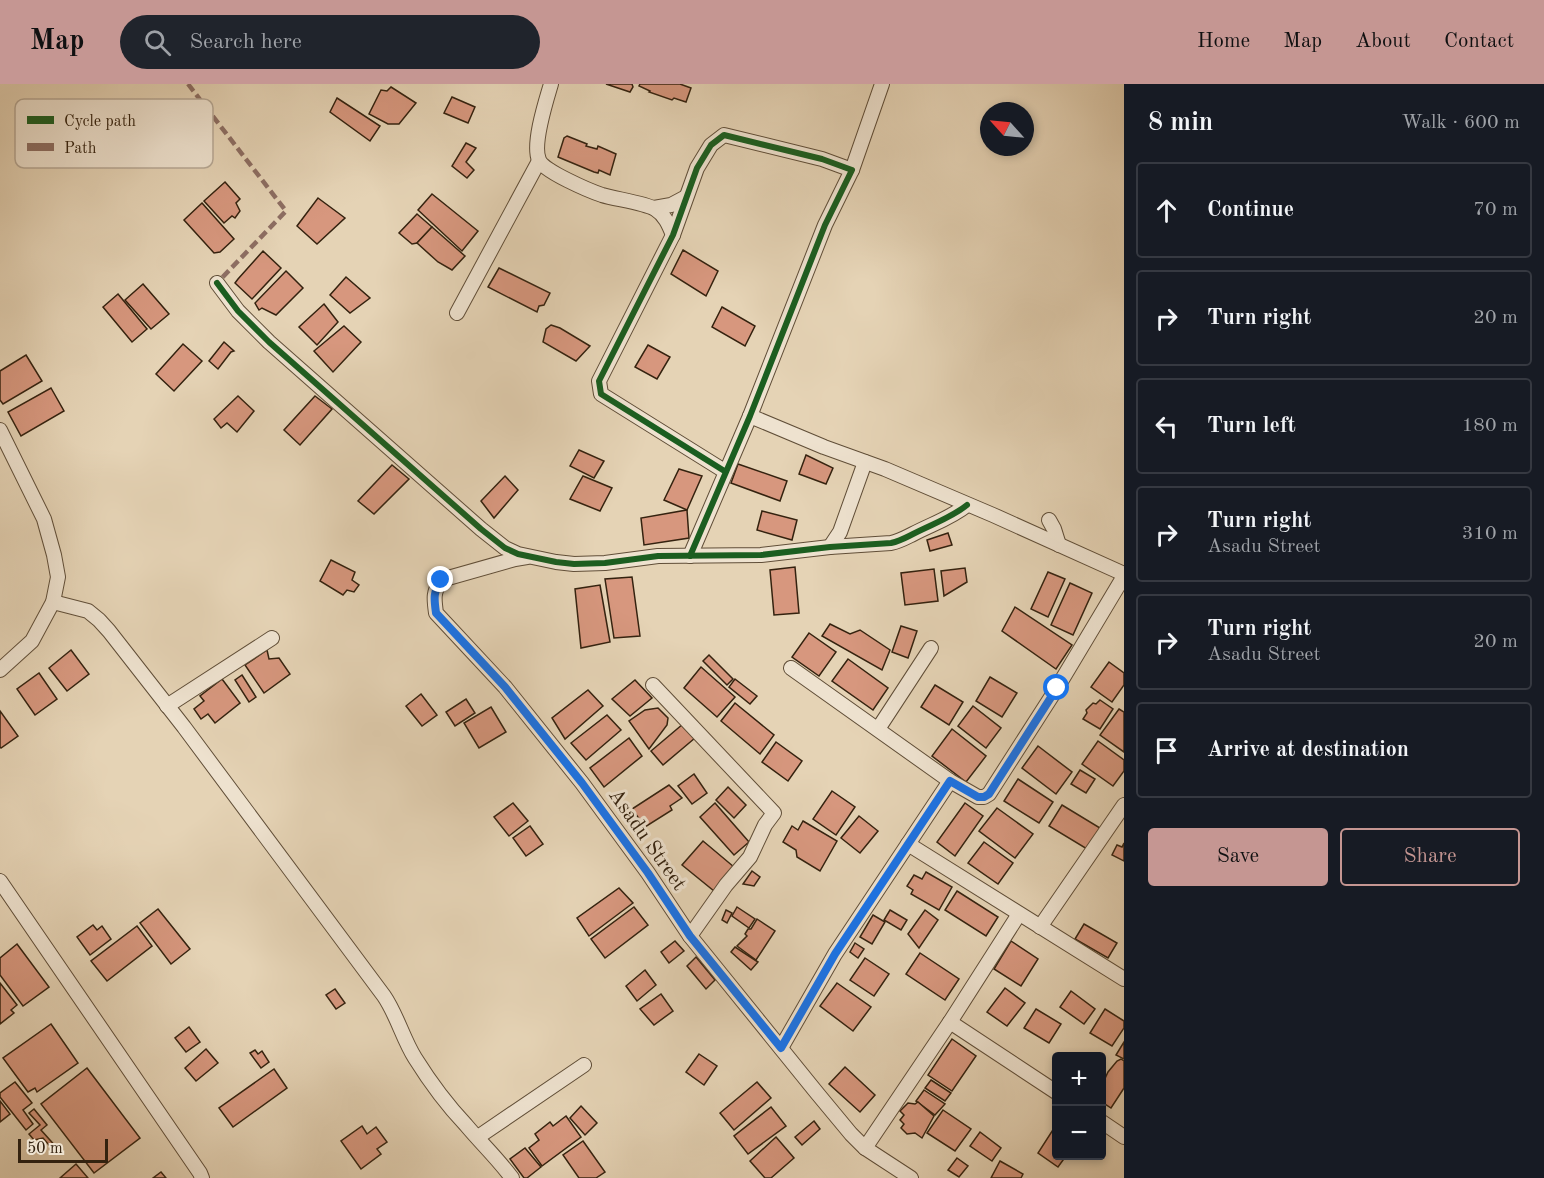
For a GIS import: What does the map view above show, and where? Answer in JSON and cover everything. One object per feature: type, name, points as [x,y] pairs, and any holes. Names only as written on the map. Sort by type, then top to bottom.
[{"type":"street","points":[[457,313],[539,161],[537,146],[544,106],[551,84]]},
{"type":"street","points":[[690,556],[750,416],[825,225],[852,170],[882,84]]},
{"type":"street","points":[[726,472],[601,394],[599,381],[605,366],[673,235],[697,168],[711,145],[724,135],[822,159],[852,170]]},
{"type":"street","points":[[539,161],[549,171],[600,194],[654,208],[672,205],[686,197]]},
{"type":"street","points":[[654,208],[666,219],[673,235]]},
{"type":"street","points":[[217,283],[238,311],[269,342],[481,529],[505,548],[528,557],[574,564],[605,563],[658,556],[760,555],[900,541],[955,514],[968,505]]},
{"type":"street","points":[[750,416],[885,469],[1124,575],[1057,688],[989,794],[984,797],[978,797],[950,781],[791,668]]},
{"type":"street","points":[[0,430],[44,519],[58,577],[53,602],[32,641],[0,670]]},
{"type":"street","points":[[830,547],[840,532],[865,462]]},
{"type":"street","points":[[1049,520],[1059,545]]},
{"type":"street","name":"Asadu Street","points":[[528,557],[441,580],[435,589],[436,613],[505,687],[582,783],[643,866],[690,936],[851,1134],[865,1148],[911,1178]]},
{"type":"street","points":[[53,602],[88,611],[99,620],[167,706],[390,1005],[415,1058],[446,1102],[512,1178]]},
{"type":"street","points":[[167,706],[272,638]]},
{"type":"street","points":[[878,729],[931,648]]},
{"type":"street","points":[[653,684],[774,813],[765,825],[750,856],[690,936]]},
{"type":"street","points":[[781,1048],[835,954],[950,781]]},
{"type":"street","points":[[1040,927],[1124,805]]},
{"type":"street","points":[[908,844],[1124,979]]},
{"type":"street","points":[[0,881],[4,900],[202,1178]]},
{"type":"street","points":[[865,1148],[1019,914]]},
{"type":"street","points":[[950,1022],[1052,1089]]},
{"type":"street","points":[[478,1137],[584,1065]]},
{"type":"street","points":[[1106,1125],[1124,1137]]},
{"type":"building","points":[[606,84],[632,84],[633,87],[630,92]]},
{"type":"building","points":[[640,84],[680,84],[691,88],[686,102],[649,92],[639,86]]},
{"type":"building","points":[[391,87],[416,103],[399,124],[388,124],[369,114],[381,90],[387,91]]},
{"type":"building","points":[[452,97],[475,107],[468,123],[444,113]]},
{"type":"building","points":[[337,98],[380,126],[370,141],[330,112]]},
{"type":"building","points":[[567,136],[587,144],[586,146],[597,149],[598,146],[616,154],[610,175],[599,170],[598,173],[594,172],[558,157],[564,138]]},
{"type":"building","points":[[466,143],[476,148],[466,162],[474,170],[467,178],[452,166]]},
{"type":"building","points":[[225,182],[240,199],[236,203],[240,211],[235,218],[232,216],[224,223],[204,201]]},
{"type":"building","points":[[432,194],[478,231],[462,251],[418,210]]},
{"type":"building","points":[[318,198],[345,218],[317,244],[297,226]]},
{"type":"building","points":[[202,203],[234,239],[220,252],[214,253],[184,220]]},
{"type":"building","points":[[417,214],[432,227],[417,243],[412,244],[399,233]]},
{"type":"building","points":[[432,227],[465,256],[452,270],[438,262],[417,243]]},
{"type":"building","points":[[683,250],[718,271],[706,296],[671,274]]},
{"type":"building","points":[[263,251],[281,268],[252,299],[235,283]]},
{"type":"building","points":[[499,268],[550,293],[544,305],[539,306],[537,312],[488,287]]},
{"type":"building","points":[[286,271],[303,288],[276,315],[262,308],[259,310],[255,303]]},
{"type":"building","points":[[346,277],[370,298],[350,313],[330,295]]},
{"type":"building","points":[[143,284],[169,314],[151,329],[125,300]]},
{"type":"building","points":[[118,294],[147,329],[132,342],[103,307]]},
{"type":"building","points":[[324,304],[338,322],[317,345],[299,327]]},
{"type":"building","points":[[722,307],[755,326],[745,346],[712,327]]},
{"type":"building","points":[[551,325],[590,346],[576,361],[543,342],[546,329]]},
{"type":"building","points":[[344,326],[361,342],[333,372],[314,351]]},
{"type":"building","points":[[224,342],[234,351],[218,369],[209,361]]},
{"type":"building","points":[[183,344],[202,361],[174,391],[156,374]]},
{"type":"building","points":[[648,345],[670,357],[657,379],[635,367]]},
{"type":"building","points":[[26,355],[42,381],[3,404],[0,400],[0,371]]},
{"type":"building","points":[[51,388],[64,411],[21,436],[8,412]]},
{"type":"building","points":[[238,396],[254,411],[237,432],[227,423],[221,428],[214,419]]},
{"type":"building","points":[[315,396],[332,409],[300,445],[284,430]]},
{"type":"building","points":[[579,450],[604,461],[594,478],[570,466]]},
{"type":"building","points":[[806,455],[833,468],[826,484],[799,474]]},
{"type":"building","points":[[738,464],[787,481],[780,501],[731,483]]},
{"type":"building","points":[[392,465],[409,479],[374,514],[358,501]]},
{"type":"building","points":[[679,469],[702,476],[687,510],[664,500]]},
{"type":"building","points":[[505,476],[518,490],[494,518],[481,501]]},
{"type":"building","points":[[583,476],[612,488],[600,511],[570,499]]},
{"type":"building","points":[[687,510],[689,538],[644,545],[641,518]]},
{"type":"building","points":[[762,511],[797,520],[792,540],[757,530]]},
{"type":"building","points":[[948,533],[952,545],[930,551],[927,540]]},
{"type":"building","points":[[331,560],[355,572],[352,580],[359,585],[354,592],[347,590],[343,595],[320,581]]},
{"type":"building","points":[[795,567],[799,613],[774,615],[770,570]]},
{"type":"building","points":[[965,568],[967,582],[944,596],[941,571]]},
{"type":"building","points":[[934,569],[938,601],[905,605],[901,573]]},
{"type":"building","points":[[1048,572],[1065,579],[1048,617],[1031,609]]},
{"type":"building","points":[[632,577],[640,636],[614,638],[605,579]]},
{"type":"building","points":[[1070,583],[1092,593],[1073,635],[1051,625]]},
{"type":"building","points":[[600,585],[610,642],[581,648],[575,589]]},
{"type":"building","points":[[1015,607],[1072,645],[1056,669],[1002,631]]},
{"type":"building","points":[[830,624],[850,634],[860,630],[890,650],[882,670],[822,636]]},
{"type":"building","points":[[901,626],[917,631],[908,658],[892,652]]},
{"type":"building","points":[[809,633],[836,652],[819,676],[792,657]]},
{"type":"building","points":[[71,650],[89,674],[67,691],[49,668]]},
{"type":"building","points":[[267,650],[269,659],[279,658],[290,674],[264,693],[245,665]]},
{"type":"building","points":[[709,655],[733,679],[727,685],[703,661]]},
{"type":"building","points":[[848,659],[888,688],[873,710],[832,681]]},
{"type":"building","points":[[1109,662],[1124,673],[1124,685],[1112,702],[1091,687]]},
{"type":"building","points":[[701,667],[735,697],[717,717],[684,688]]},
{"type":"building","points":[[39,673],[57,699],[35,715],[17,689]]},
{"type":"building","points":[[242,675],[256,697],[249,702],[235,680]]},
{"type":"building","points":[[990,677],[1017,693],[1002,717],[976,701]]},
{"type":"building","points":[[222,679],[240,703],[215,723],[208,714],[201,719],[194,709],[204,701],[200,696]]},
{"type":"building","points":[[735,679],[757,696],[750,704],[729,687]]},
{"type":"building","points":[[635,680],[652,698],[630,716],[612,699]]},
{"type":"building","points":[[935,685],[963,702],[949,725],[921,707]]},
{"type":"building","points":[[588,690],[603,706],[565,739],[552,718]]},
{"type":"building","points":[[421,694],[437,715],[422,726],[406,706]]},
{"type":"building","points":[[466,699],[475,713],[455,726],[446,712]]},
{"type":"building","points":[[1100,700],[1113,709],[1100,729],[1083,719],[1087,713],[1086,710]]},
{"type":"building","points":[[735,703],[774,735],[760,754],[721,721]]},
{"type":"building","points":[[973,706],[1001,728],[986,748],[958,726]]},
{"type":"building","points":[[491,707],[506,732],[479,748],[464,723]]},
{"type":"building","points":[[658,708],[668,718],[667,725],[649,749],[629,721],[645,710]]},
{"type":"building","points":[[1119,709],[1124,712],[1124,752],[1100,735]]},
{"type":"building","points":[[0,711],[18,736],[1,748],[0,747]]},
{"type":"building","points":[[607,715],[621,730],[586,760],[571,743]]},
{"type":"building","points":[[683,724],[695,738],[663,765],[651,751]]},
{"type":"building","points":[[952,729],[986,756],[966,782],[932,756]]},
{"type":"building","points":[[629,738],[642,756],[604,787],[590,768]]},
{"type":"building","points":[[1098,741],[1124,760],[1124,771],[1113,786],[1082,764]]},
{"type":"building","points":[[776,742],[802,761],[788,781],[762,762]]},
{"type":"building","points":[[1038,746],[1072,772],[1056,794],[1022,768]]},
{"type":"building","points":[[1080,770],[1095,779],[1086,793],[1071,784]]},
{"type":"building","points":[[694,774],[707,793],[692,804],[678,786]]},
{"type":"building","points":[[1018,779],[1053,802],[1039,823],[1004,801]]},
{"type":"building","points":[[669,785],[682,798],[670,806],[672,810],[645,827],[632,809]]},
{"type":"building","points":[[728,787],[746,805],[734,818],[716,800]]},
{"type":"building","points":[[832,791],[855,807],[836,835],[813,819]]},
{"type":"building","points":[[513,803],[528,821],[509,836],[494,817]]},
{"type":"building","points":[[715,803],[749,842],[734,855],[700,817]]},
{"type":"building","points":[[965,803],[983,816],[955,856],[937,842]]},
{"type":"building","points":[[1062,805],[1100,828],[1087,849],[1049,826]]},
{"type":"building","points":[[997,808],[1033,834],[1015,858],[979,831]]},
{"type":"building","points":[[859,816],[878,831],[860,853],[841,838]]},
{"type":"building","points":[[803,821],[837,841],[820,871],[797,857],[796,850],[783,842],[792,826],[798,830]]},
{"type":"building","points":[[530,826],[543,844],[526,856],[513,838]]},
{"type":"building","points":[[703,841],[734,867],[714,891],[682,865]]},
{"type":"building","points":[[984,842],[1013,863],[998,884],[968,863]]},
{"type":"building","points":[[1124,843],[1124,861],[1112,855],[1117,845],[1122,847]]},
{"type":"building","points":[[752,871],[760,877],[754,886],[743,884]]},
{"type":"building","points":[[926,872],[952,887],[939,910],[911,894],[913,890],[907,886],[914,875],[922,879]]},
{"type":"building","points":[[619,888],[633,903],[589,936],[577,918]]},
{"type":"building","points":[[957,891],[998,917],[986,936],[945,910]]},
{"type":"building","points":[[634,907],[648,925],[605,958],[591,939]]},
{"type":"building","points":[[737,907],[755,919],[749,928],[732,916]]},
{"type":"building","points":[[158,909],[190,949],[171,964],[140,923]]},
{"type":"building","points":[[726,910],[732,913],[727,923],[722,920]]},
{"type":"building","points":[[890,910],[907,920],[901,930],[884,920]]},
{"type":"building","points":[[925,910],[938,920],[919,948],[908,934]]},
{"type":"building","points":[[873,915],[885,922],[872,944],[860,937]]},
{"type":"building","points":[[757,919],[775,931],[756,960],[737,946],[747,936],[745,934]]},
{"type":"building","points":[[1084,924],[1117,943],[1108,958],[1075,939]]},
{"type":"building","points":[[93,925],[97,930],[102,926],[111,939],[90,955],[77,937]]},
{"type":"building","points":[[137,926],[152,946],[107,981],[91,961]]},
{"type":"building","points":[[675,941],[684,951],[669,963],[661,952]]},
{"type":"building","points":[[1011,941],[1038,959],[1021,986],[994,969]]},
{"type":"building","points":[[855,943],[864,949],[858,958],[850,952]]},
{"type":"building","points":[[17,944],[49,987],[23,1006],[0,975],[0,958]]},
{"type":"building","points":[[735,947],[758,962],[751,970],[731,952]]},
{"type":"building","points":[[920,953],[959,979],[945,1000],[906,974]]},
{"type":"building","points":[[696,957],[715,980],[706,989],[687,966]]},
{"type":"building","points":[[865,958],[889,974],[874,996],[850,980]]},
{"type":"building","points":[[645,970],[656,985],[637,1001],[626,986]]},
{"type":"building","points":[[0,983],[17,1005],[11,1010],[14,1013],[0,1024]]},
{"type":"building","points":[[837,983],[871,1007],[853,1031],[820,1006]]},
{"type":"building","points":[[1005,988],[1025,1003],[1007,1026],[987,1012]]},
{"type":"building","points":[[335,989],[345,1003],[336,1009],[326,995]]},
{"type":"building","points":[[1071,991],[1095,1009],[1084,1024],[1060,1007]]},
{"type":"building","points":[[661,994],[673,1011],[654,1025],[640,1009]]},
{"type":"building","points":[[1036,1009],[1061,1024],[1049,1043],[1024,1028]]},
{"type":"building","points":[[1105,1009],[1124,1021],[1124,1028],[1112,1046],[1090,1033]]},
{"type":"building","points":[[51,1024],[78,1063],[37,1092],[35,1088],[28,1092],[3,1058]]},
{"type":"building","points":[[189,1027],[200,1042],[186,1052],[175,1038]]},
{"type":"building","points":[[952,1039],[976,1056],[952,1091],[928,1075]]},
{"type":"building","points":[[1124,1042],[1124,1059],[1116,1055]]},
{"type":"building","points":[[206,1049],[218,1063],[196,1081],[185,1068]]},
{"type":"building","points":[[255,1050],[258,1054],[262,1051],[269,1062],[261,1068],[250,1053]]},
{"type":"building","points":[[699,1054],[717,1066],[704,1085],[686,1072]]},
{"type":"building","points":[[1121,1059],[1124,1061],[1124,1088],[1111,1108],[1106,1105],[1106,1076]]},
{"type":"building","points":[[845,1067],[875,1095],[860,1112],[829,1084]]},
{"type":"building","points":[[87,1068],[140,1138],[94,1173],[41,1104]]},
{"type":"building","points":[[274,1069],[287,1088],[233,1127],[219,1108]]},
{"type":"building","points":[[931,1080],[951,1093],[945,1101],[925,1088]]},
{"type":"building","points":[[15,1082],[32,1103],[23,1110],[33,1124],[26,1130],[0,1097],[0,1093]]},
{"type":"building","points":[[757,1082],[771,1098],[734,1130],[720,1113]]},
{"type":"building","points":[[924,1090],[945,1104],[935,1115],[916,1101]]},
{"type":"building","points":[[0,1101],[10,1114],[0,1122]]},
{"type":"building","points":[[918,1102],[934,1116],[922,1138],[915,1133],[907,1134],[901,1128],[904,1124],[900,1120],[904,1115],[900,1111],[908,1103]]},
{"type":"building","points":[[581,1106],[597,1123],[585,1135],[570,1118]]},
{"type":"building","points":[[771,1107],[786,1126],[748,1154],[734,1136]]},
{"type":"building","points":[[34,1109],[47,1125],[41,1130],[58,1149],[55,1152],[43,1138],[34,1140],[29,1134],[40,1125],[29,1113]]},
{"type":"building","points":[[943,1110],[971,1129],[955,1151],[927,1133]]},
{"type":"building","points":[[566,1116],[581,1137],[542,1166],[529,1148],[539,1140],[535,1134],[550,1122],[553,1126]]},
{"type":"building","points":[[814,1121],[820,1129],[802,1145],[795,1137]]},
{"type":"building","points":[[362,1126],[367,1134],[376,1127],[387,1142],[377,1149],[381,1154],[361,1169],[341,1141]]},
{"type":"building","points":[[1052,1131],[1052,1160],[1063,1160],[1058,1167],[1038,1153]]},
{"type":"building","points":[[980,1132],[1001,1148],[992,1161],[970,1146]]},
{"type":"building","points":[[776,1137],[794,1158],[771,1178],[765,1178],[750,1161]]},
{"type":"building","points":[[583,1141],[605,1172],[596,1178],[579,1178],[563,1155]]},
{"type":"building","points":[[525,1148],[541,1167],[527,1178],[524,1178],[510,1159]]},
{"type":"building","points":[[957,1158],[968,1166],[959,1177],[948,1170]]},
{"type":"building","points":[[1000,1161],[1023,1174],[1021,1178],[991,1178]]},
{"type":"building","points":[[76,1164],[88,1178],[60,1178]]},
{"type":"building","points":[[161,1172],[166,1178],[153,1178]]},
{"type":"marked path","points":[[188,84],[200,99]]},
{"type":"marked path","points":[[213,116],[286,211],[217,283]]},
{"type":"cycle path","points":[[690,556],[750,416],[825,225],[852,170],[822,159],[724,135],[711,145],[697,168],[673,235],[599,381],[601,394],[726,472]]},
{"type":"cycle path","points":[[217,283],[238,311],[269,342],[481,529],[505,548],[518,554],[574,564],[605,563],[658,556],[761,555],[891,543],[948,517],[967,505]]},
{"type":"route","points":[[441,580],[435,589],[436,613],[505,687],[582,783],[648,873],[690,936],[781,1048],[835,954],[950,781],[978,797],[989,794],[1057,688]]}]
